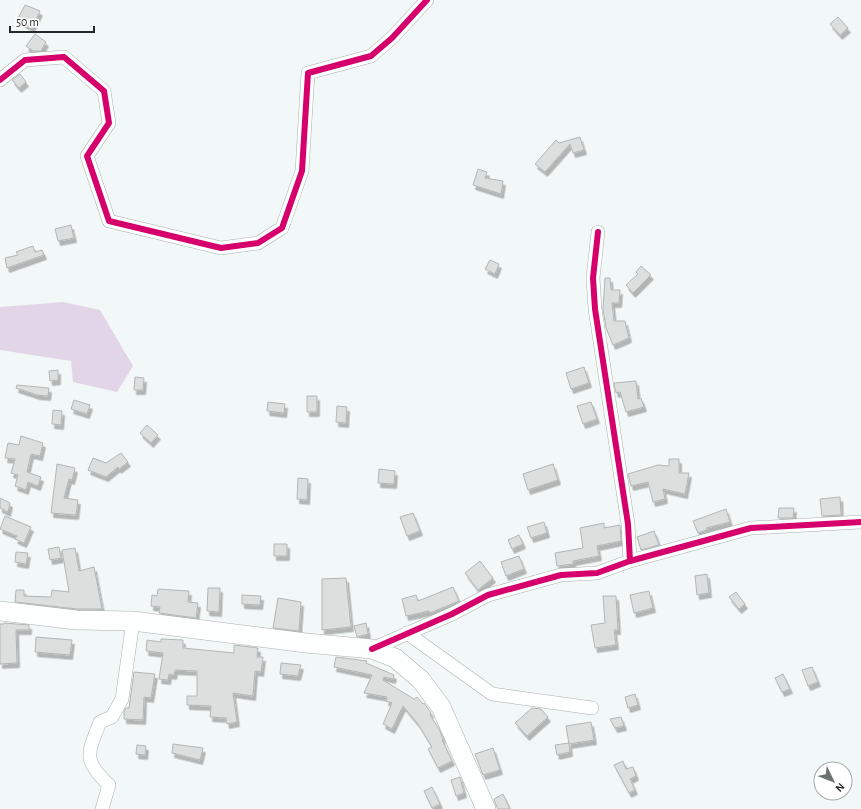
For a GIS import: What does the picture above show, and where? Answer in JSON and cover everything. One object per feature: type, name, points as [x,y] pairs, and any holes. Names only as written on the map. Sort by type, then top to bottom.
[{"type":"main road","points":[[0,611],[76,620],[133,621],[306,643],[372,649],[395,658],[421,680],[441,707],[486,809]]},
{"type":"street","points":[[0,80],[25,60],[64,57],[104,91],[109,123],[87,156],[109,221],[221,248],[258,243],[282,228],[302,171],[308,72],[371,56],[392,38],[427,0]]},
{"type":"street","points":[[598,232],[593,278],[595,309],[628,524],[630,561]]},
{"type":"street","points":[[372,649],[452,614],[488,595],[561,575],[597,573],[630,561],[751,528],[861,522]]},
{"type":"street","points":[[102,809],[109,785],[91,765],[89,750],[100,722],[112,717],[122,699],[133,621]]},
{"type":"street","points":[[407,633],[492,694],[592,708]]},
{"type":"shaded area","points":[[63,302],[100,310],[133,366],[117,392],[73,382],[71,361],[0,350],[0,307]]},
{"type":"building","points":[[25,5],[40,11],[32,28],[17,20]]},
{"type":"building","points":[[838,17],[848,28],[840,35],[830,24]]},
{"type":"building","points":[[35,34],[46,42],[41,51],[33,51],[26,46]]},
{"type":"building","points":[[20,74],[26,82],[19,88],[12,80]]},
{"type":"building","points":[[580,137],[584,150],[573,153],[570,144],[545,172],[535,164],[556,140],[559,143]]},
{"type":"building","points":[[478,169],[487,172],[485,178],[503,181],[501,194],[473,185]]},
{"type":"building","points":[[71,225],[74,238],[58,241],[55,229]]},
{"type":"building","points":[[33,246],[35,252],[42,250],[44,255],[7,268],[5,258],[18,255],[16,252]]},
{"type":"building","points":[[490,260],[499,264],[495,274],[485,269]]},
{"type":"building","points":[[641,266],[651,275],[633,293],[626,285],[638,274],[636,272]]},
{"type":"building","points":[[605,278],[610,278],[611,290],[620,290],[619,303],[612,303],[614,321],[625,321],[629,338],[613,345],[606,328],[603,309]]},
{"type":"building","points":[[584,367],[589,383],[571,389],[566,373]]},
{"type":"building","points":[[58,370],[58,380],[50,381],[49,371]]},
{"type":"building","points":[[135,377],[144,378],[143,390],[134,390]]},
{"type":"building","points":[[636,381],[638,399],[641,398],[644,407],[626,412],[620,392],[616,393],[614,383]]},
{"type":"building","points":[[17,385],[49,388],[48,396],[37,395],[16,388]]},
{"type":"building","points":[[307,396],[317,396],[317,412],[307,412]]},
{"type":"building","points":[[74,400],[90,405],[87,414],[71,409]]},
{"type":"building","points":[[268,402],[285,404],[284,413],[267,411]]},
{"type":"building","points":[[591,402],[597,419],[583,424],[577,406]]},
{"type":"building","points":[[337,406],[347,407],[346,423],[336,422]]},
{"type":"building","points":[[53,410],[62,411],[61,425],[52,424]]},
{"type":"building","points":[[147,425],[158,435],[151,443],[140,433]]},
{"type":"building","points":[[21,436],[43,443],[40,456],[31,454],[27,472],[41,477],[38,486],[28,482],[26,490],[15,486],[18,475],[11,473],[15,459],[5,458],[8,443],[19,445]]},
{"type":"building","points":[[121,453],[128,462],[119,469],[118,467],[106,477],[88,470],[93,458],[106,463]]},
{"type":"building","points":[[669,459],[679,459],[679,473],[689,473],[685,494],[663,489],[665,499],[653,502],[648,482],[631,486],[628,474],[658,465],[669,466]]},
{"type":"building","points":[[57,464],[75,468],[72,480],[69,479],[64,498],[78,500],[76,515],[51,513]]},
{"type":"building","points":[[553,464],[558,480],[528,490],[523,474]]},
{"type":"building","points":[[379,469],[395,471],[394,484],[378,483]]},
{"type":"building","points":[[298,478],[308,479],[307,500],[297,499]]},
{"type":"building","points":[[840,497],[841,515],[822,516],[820,499]]},
{"type":"building","points":[[0,498],[10,503],[8,512],[0,508]]},
{"type":"building","points":[[779,508],[794,508],[793,518],[778,518]]},
{"type":"building","points":[[726,509],[730,522],[706,528],[707,530],[698,533],[693,521]]},
{"type":"building","points":[[413,513],[420,531],[407,536],[400,517]]},
{"type":"building","points":[[5,516],[31,527],[24,543],[15,539],[17,536],[0,529]]},
{"type":"building","points":[[544,522],[547,533],[531,538],[527,527]]},
{"type":"building","points":[[604,523],[604,528],[620,525],[621,541],[597,546],[599,556],[573,561],[573,564],[557,566],[555,553],[583,548],[580,528]]},
{"type":"building","points":[[654,531],[659,545],[641,550],[637,537]]},
{"type":"building","points":[[519,535],[523,544],[512,549],[508,540]]},
{"type":"building","points":[[274,544],[287,544],[287,556],[274,556]]},
{"type":"building","points":[[59,547],[61,558],[50,560],[48,549]]},
{"type":"building","points":[[75,548],[79,571],[94,567],[102,609],[77,609],[15,602],[16,590],[24,590],[24,596],[51,597],[52,590],[69,592],[62,550]]},
{"type":"building","points":[[16,552],[28,553],[26,564],[15,562]]},
{"type":"building","points":[[519,556],[524,569],[506,576],[501,562]]},
{"type":"building","points":[[480,561],[493,578],[478,590],[465,573]]},
{"type":"building","points":[[707,574],[709,593],[697,595],[695,576]]},
{"type":"building","points":[[346,578],[351,627],[322,630],[322,579]]},
{"type":"building","points":[[453,587],[459,601],[430,613],[429,611],[406,616],[402,599],[416,595],[418,601]]},
{"type":"building","points":[[208,588],[220,588],[219,612],[207,611]]},
{"type":"building","points":[[158,589],[189,591],[188,602],[198,603],[196,618],[159,613],[160,607],[151,606],[152,595],[157,596]]},
{"type":"building","points":[[649,591],[653,608],[634,613],[630,595]]},
{"type":"building","points":[[736,592],[745,604],[739,609],[729,597]]},
{"type":"building","points":[[242,595],[261,596],[260,605],[242,604]]},
{"type":"building","points":[[603,596],[616,596],[618,630],[614,630],[616,645],[595,648],[591,625],[605,623]]},
{"type":"building","points":[[278,598],[301,602],[299,631],[273,628]]},
{"type":"building","points":[[366,623],[368,634],[357,637],[354,626]]},
{"type":"building","points":[[0,624],[29,625],[29,630],[16,630],[17,663],[0,664]]},
{"type":"building","points":[[36,637],[72,640],[70,655],[35,652]]},
{"type":"building","points":[[161,639],[183,640],[183,648],[234,653],[234,645],[258,648],[257,657],[263,657],[261,672],[255,671],[253,696],[233,693],[237,722],[227,724],[226,718],[210,717],[211,706],[187,705],[187,696],[197,696],[197,671],[175,670],[174,675],[169,674],[168,680],[159,679],[163,653],[146,651],[147,640],[161,642]]},
{"type":"building","points":[[336,657],[367,661],[366,663],[394,675],[393,679],[384,677],[383,680],[414,699],[417,697],[423,704],[424,703],[439,729],[443,739],[442,740],[452,761],[438,768],[428,749],[432,747],[418,724],[403,706],[392,729],[383,724],[392,703],[386,701],[387,697],[364,693],[372,675],[334,667]]},
{"type":"building","points":[[281,663],[301,665],[298,676],[280,674]]},
{"type":"building","points":[[812,667],[818,682],[808,686],[802,670]]},
{"type":"building","points":[[134,672],[155,674],[151,698],[144,697],[143,720],[124,719],[124,711],[126,708],[129,708]]},
{"type":"building","points":[[783,674],[790,689],[782,692],[775,678]]},
{"type":"building","points":[[635,694],[638,705],[628,708],[625,697]]},
{"type":"building","points":[[532,708],[541,709],[548,717],[527,736],[515,723]]},
{"type":"building","points":[[621,717],[624,726],[615,728],[610,719]]},
{"type":"building","points":[[591,722],[594,740],[569,744],[566,726]]},
{"type":"building","points":[[569,743],[570,752],[557,755],[555,745]]},
{"type":"building","points":[[173,744],[203,748],[200,760],[172,753]]},
{"type":"building","points":[[137,745],[146,746],[145,755],[136,754]]},
{"type":"building","points":[[493,748],[500,770],[483,775],[475,754]]},
{"type":"building","points":[[623,761],[626,769],[633,767],[636,776],[630,779],[635,790],[629,793],[614,765]]},
{"type":"building","points":[[460,777],[464,793],[456,796],[451,780]]},
{"type":"building","points":[[432,787],[440,804],[432,808],[424,791]]},
{"type":"building","points":[[503,794],[510,809],[498,809],[496,805],[494,799]]},
{"type":"cycle path","points":[[0,80],[25,60],[64,57],[104,91],[109,123],[87,156],[109,221],[221,248],[258,243],[282,228],[302,171],[308,73],[371,56],[392,38],[427,0]]},
{"type":"cycle path","points":[[598,232],[593,278],[595,309],[628,524],[630,561]]},
{"type":"cycle path","points":[[372,649],[452,614],[488,595],[561,575],[597,573],[630,561],[751,528],[861,522]]}]
